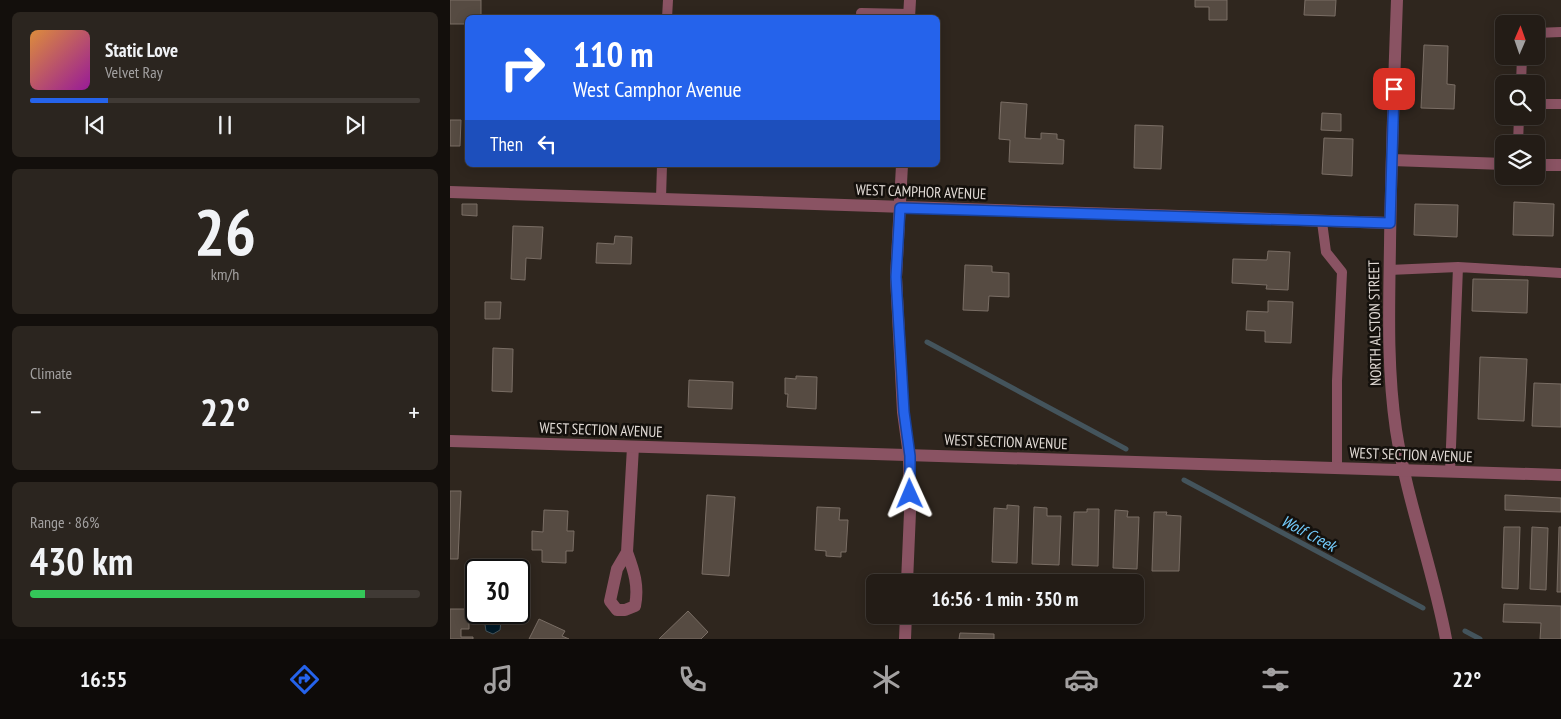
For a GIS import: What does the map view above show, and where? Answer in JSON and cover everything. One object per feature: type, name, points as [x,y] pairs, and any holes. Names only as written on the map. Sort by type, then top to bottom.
[{"type":"street","points":[[909,15],[910,0]]},
{"type":"street","name":"NORTH ALSTON STREET","points":[[1397,0],[1389,270],[1390,366],[1396,428],[1403,471],[1441,610],[1446,639]]},
{"type":"street","points":[[1392,160],[1495,164]]},
{"type":"street","points":[[1545,165],[1561,165]]},
{"type":"street","points":[[902,167],[896,277],[904,412],[910,456],[907,574]]},
{"type":"street","name":"WEST CAMPHOR AVENUE","points":[[450,192],[1390,223]]},
{"type":"street","name":"WEST SECTION AVENUE","points":[[450,442],[1561,476]]},
{"type":"street","points":[[627,552],[633,447]]},
{"type":"street","points":[[905,639],[906,624]]},
{"type":"lane","points":[[667,15],[668,0]]},
{"type":"lane","points":[[861,13],[893,15]]},
{"type":"lane","points":[[1545,33],[1561,32]]},
{"type":"lane","points":[[1545,104],[1561,104]]},
{"type":"lane","points":[[661,198],[662,167]]},
{"type":"lane","points":[[1322,222],[1326,252],[1342,272],[1337,381],[1337,469]]},
{"type":"lane","points":[[1389,270],[1458,267],[1561,273]]},
{"type":"lane","points":[[1450,472],[1458,267]]},
{"type":"water","points":[[485,624],[501,624],[500,630],[493,634],[486,631]]},
{"type":"building","points":[[450,0],[481,0],[481,15],[465,15],[465,24],[450,24]]},
{"type":"building","points":[[1195,0],[1227,0],[1227,20],[1209,20],[1209,7],[1195,7]]},
{"type":"building","points":[[1305,0],[1336,0],[1335,16],[1304,15]]},
{"type":"building","points":[[1424,45],[1448,46],[1447,84],[1455,85],[1454,109],[1421,108]]},
{"type":"building","points":[[1001,102],[1027,104],[1025,138],[1041,139],[1041,133],[1057,134],[1057,139],[1064,140],[1063,164],[1009,162],[1010,140],[999,139]]},
{"type":"building","points":[[1322,113],[1341,114],[1341,131],[1321,130]]},
{"type":"building","points":[[450,120],[461,120],[460,146],[450,146]]},
{"type":"building","points":[[1135,125],[1163,126],[1161,169],[1134,168]]},
{"type":"building","points":[[1324,138],[1353,139],[1352,176],[1322,174]]},
{"type":"building","points":[[1514,202],[1554,204],[1553,236],[1513,235]]},
{"type":"building","points":[[462,204],[477,204],[477,216],[462,215]]},
{"type":"building","points":[[1415,204],[1458,205],[1457,237],[1414,235]]},
{"type":"building","points":[[513,226],[543,227],[541,259],[526,258],[525,280],[511,279]]},
{"type":"building","points":[[615,236],[632,237],[631,264],[596,263],[597,243],[614,244]]},
{"type":"building","points":[[1268,251],[1290,252],[1288,290],[1266,289],[1267,285],[1232,283],[1233,259],[1267,260]]},
{"type":"building","points":[[965,265],[992,266],[992,272],[1009,273],[1009,297],[989,296],[988,311],[963,310]]},
{"type":"building","points":[[1473,279],[1528,280],[1527,313],[1472,311]]},
{"type":"building","points":[[1268,301],[1293,302],[1291,343],[1265,342],[1265,331],[1246,330],[1247,311],[1268,312]]},
{"type":"building","points":[[485,302],[501,302],[500,319],[485,319]]},
{"type":"building","points":[[493,348],[513,349],[512,392],[492,391]]},
{"type":"building","points":[[1480,357],[1527,359],[1524,421],[1478,419]]},
{"type":"building","points":[[796,376],[817,377],[816,409],[787,407],[788,394],[785,394],[785,378],[796,379]]},
{"type":"building","points":[[689,380],[733,382],[732,409],[688,407]]},
{"type":"building","points":[[1534,383],[1561,384],[1561,427],[1532,426]]},
{"type":"building","points":[[450,491],[461,491],[458,559],[450,559]]},
{"type":"building","points":[[707,495],[735,497],[729,576],[702,574]]},
{"type":"building","points":[[1505,495],[1561,498],[1561,512],[1505,510]]},
{"type":"building","points":[[1007,505],[1019,506],[1017,563],[992,562],[994,508],[1007,509]]},
{"type":"building","points":[[817,507],[840,508],[839,520],[848,520],[846,552],[841,552],[841,557],[826,556],[826,551],[815,550]]},
{"type":"building","points":[[1034,507],[1047,508],[1047,516],[1061,516],[1059,565],[1032,564]]},
{"type":"building","points":[[1087,509],[1099,509],[1098,566],[1072,565],[1074,512],[1087,512]]},
{"type":"building","points":[[544,510],[568,511],[567,531],[574,531],[573,551],[566,551],[566,563],[542,562],[542,550],[532,550],[532,531],[543,532]]},
{"type":"building","points":[[1115,510],[1128,511],[1127,517],[1139,517],[1137,569],[1113,568]]},
{"type":"building","points":[[1154,512],[1167,512],[1166,515],[1181,516],[1179,571],[1152,571]]},
{"type":"building","points":[[1504,527],[1520,527],[1518,589],[1502,588]]},
{"type":"building","points":[[1532,527],[1548,528],[1546,590],[1530,589]]},
{"type":"building","points":[[1559,527],[1561,527],[1561,592],[1557,592]]},
{"type":"building","points":[[1504,604],[1561,606],[1561,639],[1540,639],[1541,623],[1503,622]]},
{"type":"building","points":[[450,609],[465,609],[465,624],[469,624],[469,629],[461,629],[461,637],[473,637],[473,639],[450,639]]},
{"type":"building","points":[[688,611],[708,632],[701,639],[659,639]]},
{"type":"building","points":[[539,619],[565,631],[562,636],[569,639],[529,639]]},
{"type":"building","points":[[960,633],[994,634],[994,639],[959,639]]},
{"type":"waterway","name":"Wolf Creek","points":[[927,342],[1126,449]]},
{"type":"waterway","name":"Wolf Creek","points":[[1184,480],[1423,608]]},
{"type":"waterway","name":"Wolf Creek","points":[[1465,631],[1480,639]]},
{"type":"route","points":[[910,494],[910,456],[899,351],[896,277],[900,208],[1390,223],[1394,89]]}]
